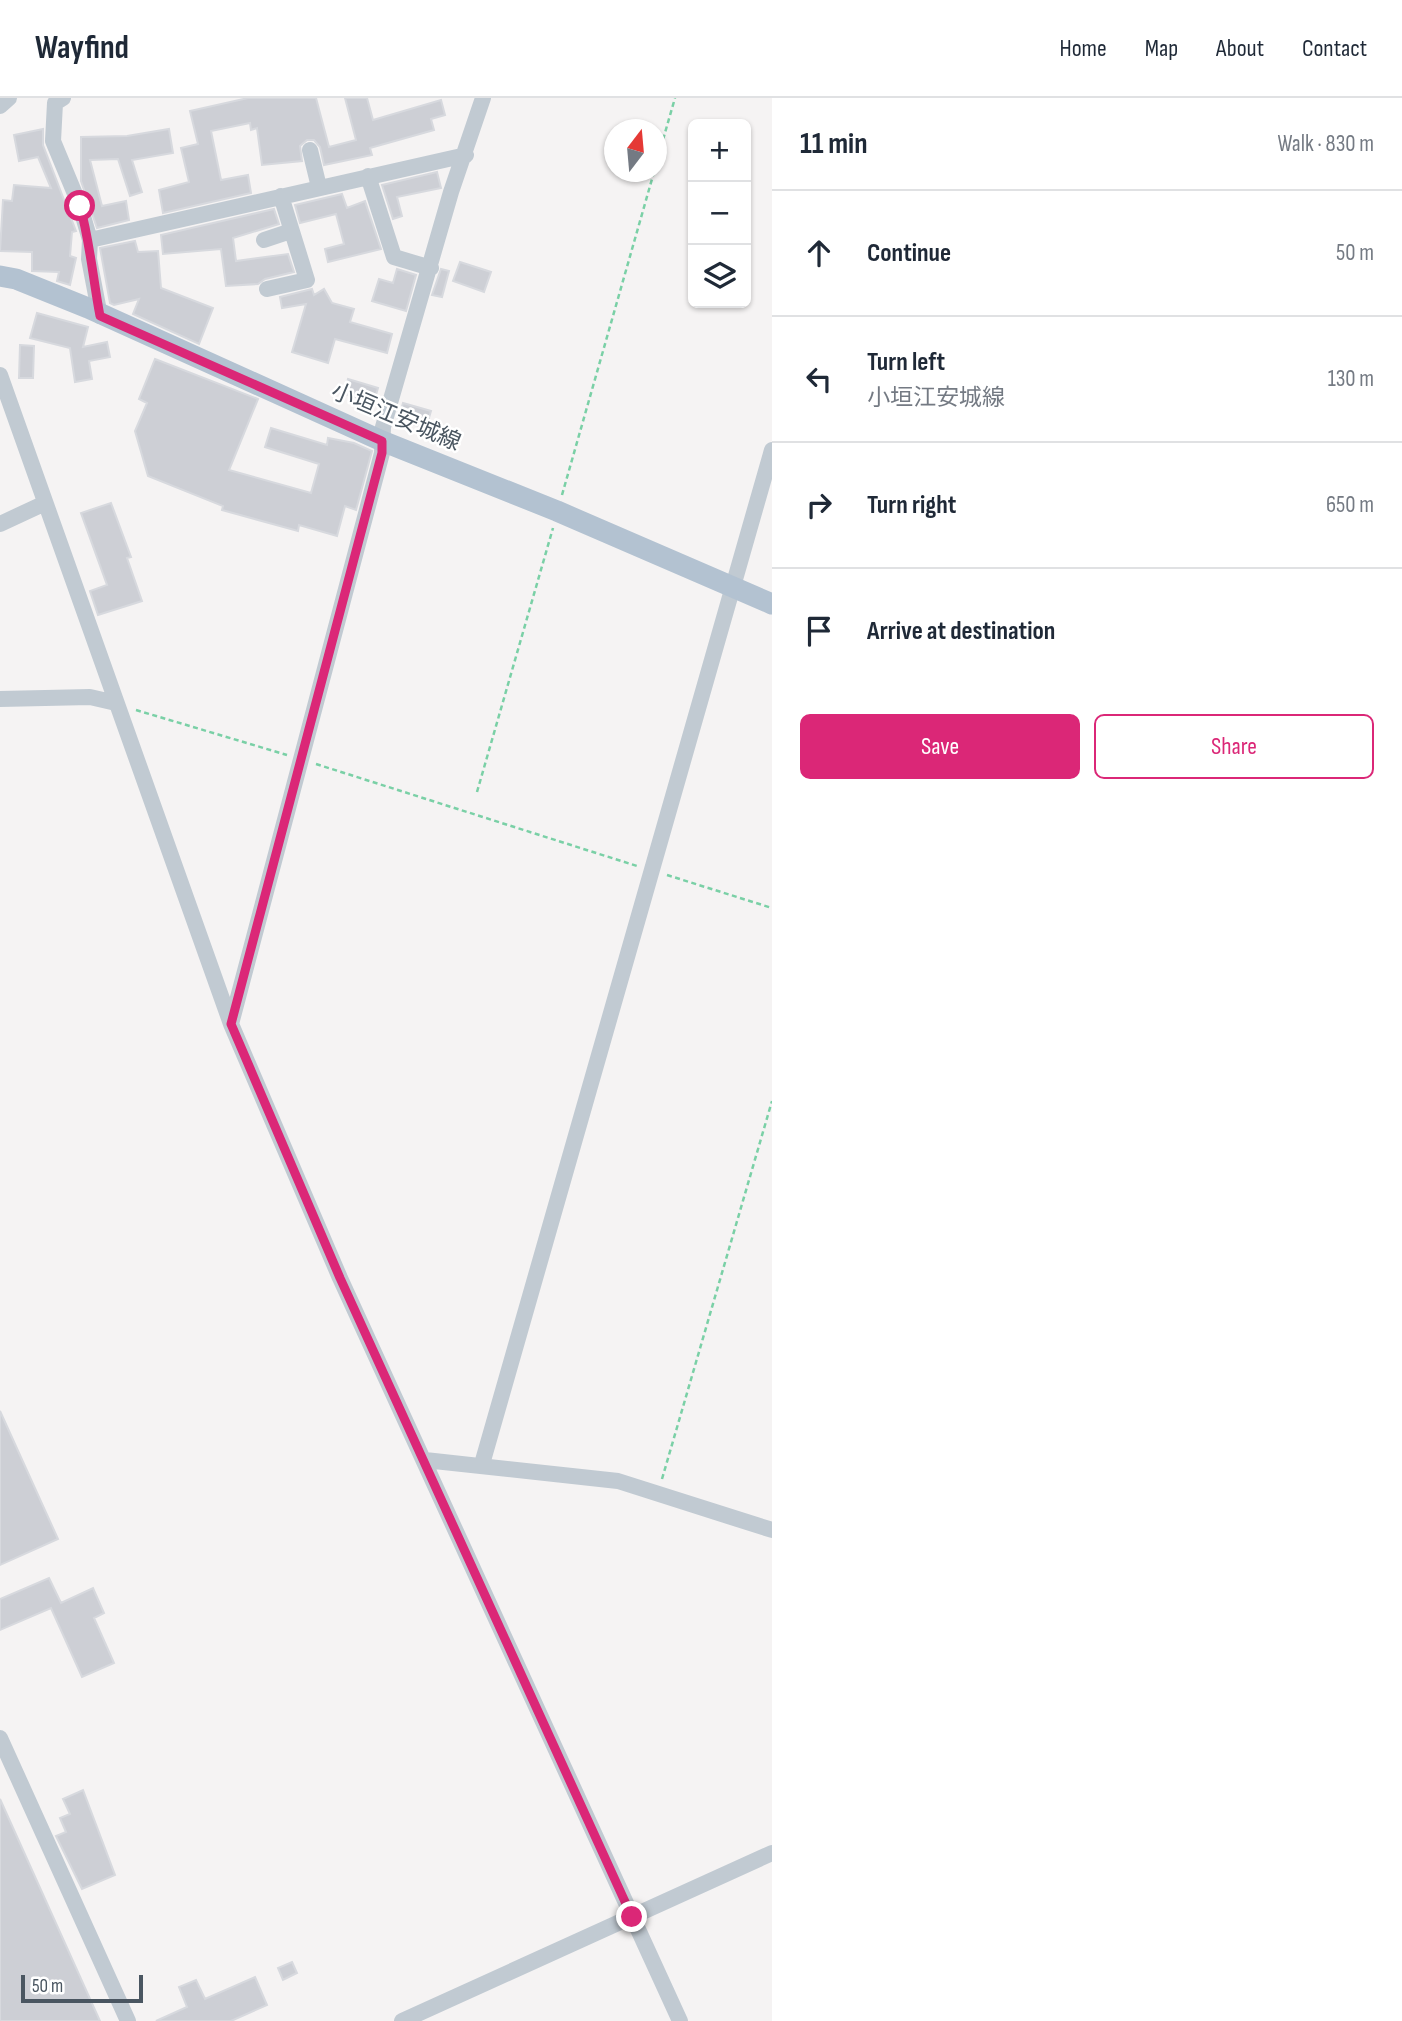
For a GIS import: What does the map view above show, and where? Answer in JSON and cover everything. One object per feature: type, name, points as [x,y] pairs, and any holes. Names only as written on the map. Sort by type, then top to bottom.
[{"type":"main road","name":"小垣江安城線","points":[[0,276],[16,279],[382,441],[557,511],[772,604]]},
{"type":"street","points":[[0,106],[9,98]]},
{"type":"street","points":[[63,98],[55,103],[53,141],[80,206],[90,240],[89,259],[100,316]]},
{"type":"street","points":[[231,1024],[382,453],[383,427],[452,192],[483,98]]},
{"type":"street","points":[[310,150],[319,187]]},
{"type":"street","points":[[90,240],[466,155]]},
{"type":"street","points":[[368,176],[394,257],[431,268]]},
{"type":"street","points":[[267,289],[307,280],[281,196]]},
{"type":"street","points":[[264,240],[292,231]]},
{"type":"street","points":[[0,375],[43,504],[231,1024],[340,1278],[680,2021]]},
{"type":"street","points":[[482,1464],[772,450]]},
{"type":"street","points":[[0,524],[43,504]]},
{"type":"street","points":[[0,699],[90,697],[117,707]]},
{"type":"street","points":[[425,1460],[482,1464],[618,1481],[772,1530]]},
{"type":"street","points":[[0,1738],[128,2021]]},
{"type":"street","points":[[402,2021],[772,1853]]},
{"type":"path","points":[[667,126],[675,98]]},
{"type":"path","points":[[477,792],[651,182]]},
{"type":"path","points":[[117,707],[141,709],[772,908]]},
{"type":"path","points":[[659,1493],[772,1101]]},
{"type":"building","points":[[248,98],[316,98],[329,147],[356,140],[345,98],[367,98],[373,120],[441,100],[445,115],[431,119],[434,130],[370,148],[372,155],[324,165],[320,147],[314,140],[307,140],[300,146],[302,161],[262,165],[257,128],[251,130],[250,123],[211,131],[221,180],[248,175],[251,193],[163,213],[159,190],[189,182],[181,148],[198,144],[190,111]]},
{"type":"building","points":[[43,129],[43,145],[76,231],[72,232],[70,256],[76,258],[70,285],[57,281],[59,272],[32,271],[32,252],[0,251],[3,200],[12,201],[14,185],[51,188],[38,157],[19,161],[14,135]]},
{"type":"building","points":[[169,129],[173,153],[132,160],[142,192],[130,196],[118,159],[90,160],[102,206],[126,201],[129,220],[97,228],[81,181],[81,137],[127,136]]},
{"type":"building","points":[[437,172],[441,188],[397,197],[402,216],[393,219],[382,185]]},
{"type":"building","points":[[342,194],[347,208],[365,201],[381,249],[328,262],[325,249],[344,244],[336,214],[300,223],[295,205]]},
{"type":"building","points":[[274,209],[279,224],[233,238],[236,261],[288,254],[294,272],[265,279],[258,284],[226,286],[221,249],[163,254],[161,235]]},
{"type":"building","points":[[135,241],[138,252],[158,251],[161,288],[213,308],[199,344],[133,314],[139,299],[114,305],[110,303],[100,248]]},
{"type":"building","points":[[460,262],[491,272],[484,292],[453,281]]},
{"type":"building","points":[[397,269],[416,275],[406,311],[372,301],[379,279],[393,283]]},
{"type":"building","points":[[441,269],[449,271],[442,297],[432,295]]},
{"type":"building","points":[[312,289],[314,295],[324,289],[332,303],[354,309],[350,322],[392,334],[387,353],[335,339],[328,363],[292,352],[306,304],[282,308],[280,297]]},
{"type":"building","points":[[37,313],[88,327],[83,347],[107,342],[110,357],[89,361],[92,379],[75,382],[70,348],[30,338]]},
{"type":"building","points":[[20,345],[34,346],[33,378],[19,378]]},
{"type":"building","points":[[155,359],[258,399],[229,470],[311,493],[319,464],[265,447],[271,428],[327,445],[328,438],[354,443],[372,451],[356,510],[345,506],[337,536],[299,525],[298,531],[222,510],[223,506],[148,476],[135,431],[147,403],[139,399]]},
{"type":"building","points":[[348,379],[378,388],[374,402],[344,394]]},
{"type":"building","points":[[403,403],[431,411],[426,428],[398,420]]},
{"type":"building","points":[[111,503],[131,557],[127,558],[142,601],[98,615],[90,591],[107,585],[81,513]]},
{"type":"building","points":[[0,1411],[58,1539],[0,1565]]},
{"type":"building","points":[[49,1578],[61,1603],[93,1588],[104,1613],[94,1618],[114,1663],[82,1677],[51,1608],[0,1630],[0,1599]]},
{"type":"building","points":[[83,1790],[115,1875],[82,1889],[56,1836],[66,1832],[60,1818],[70,1814],[63,1799]]},
{"type":"building","points":[[0,1799],[100,2021],[0,2021]]},
{"type":"building","points":[[292,1962],[297,1973],[283,1980],[278,1968]]},
{"type":"building","points":[[255,1977],[267,2005],[231,2021],[156,2021],[187,2007],[179,1987],[196,1980],[205,1999]]},
{"type":"route","points":[[80,206],[90,240],[89,259],[100,316],[382,441],[382,453],[231,1024],[340,1278],[632,1917]]}]
